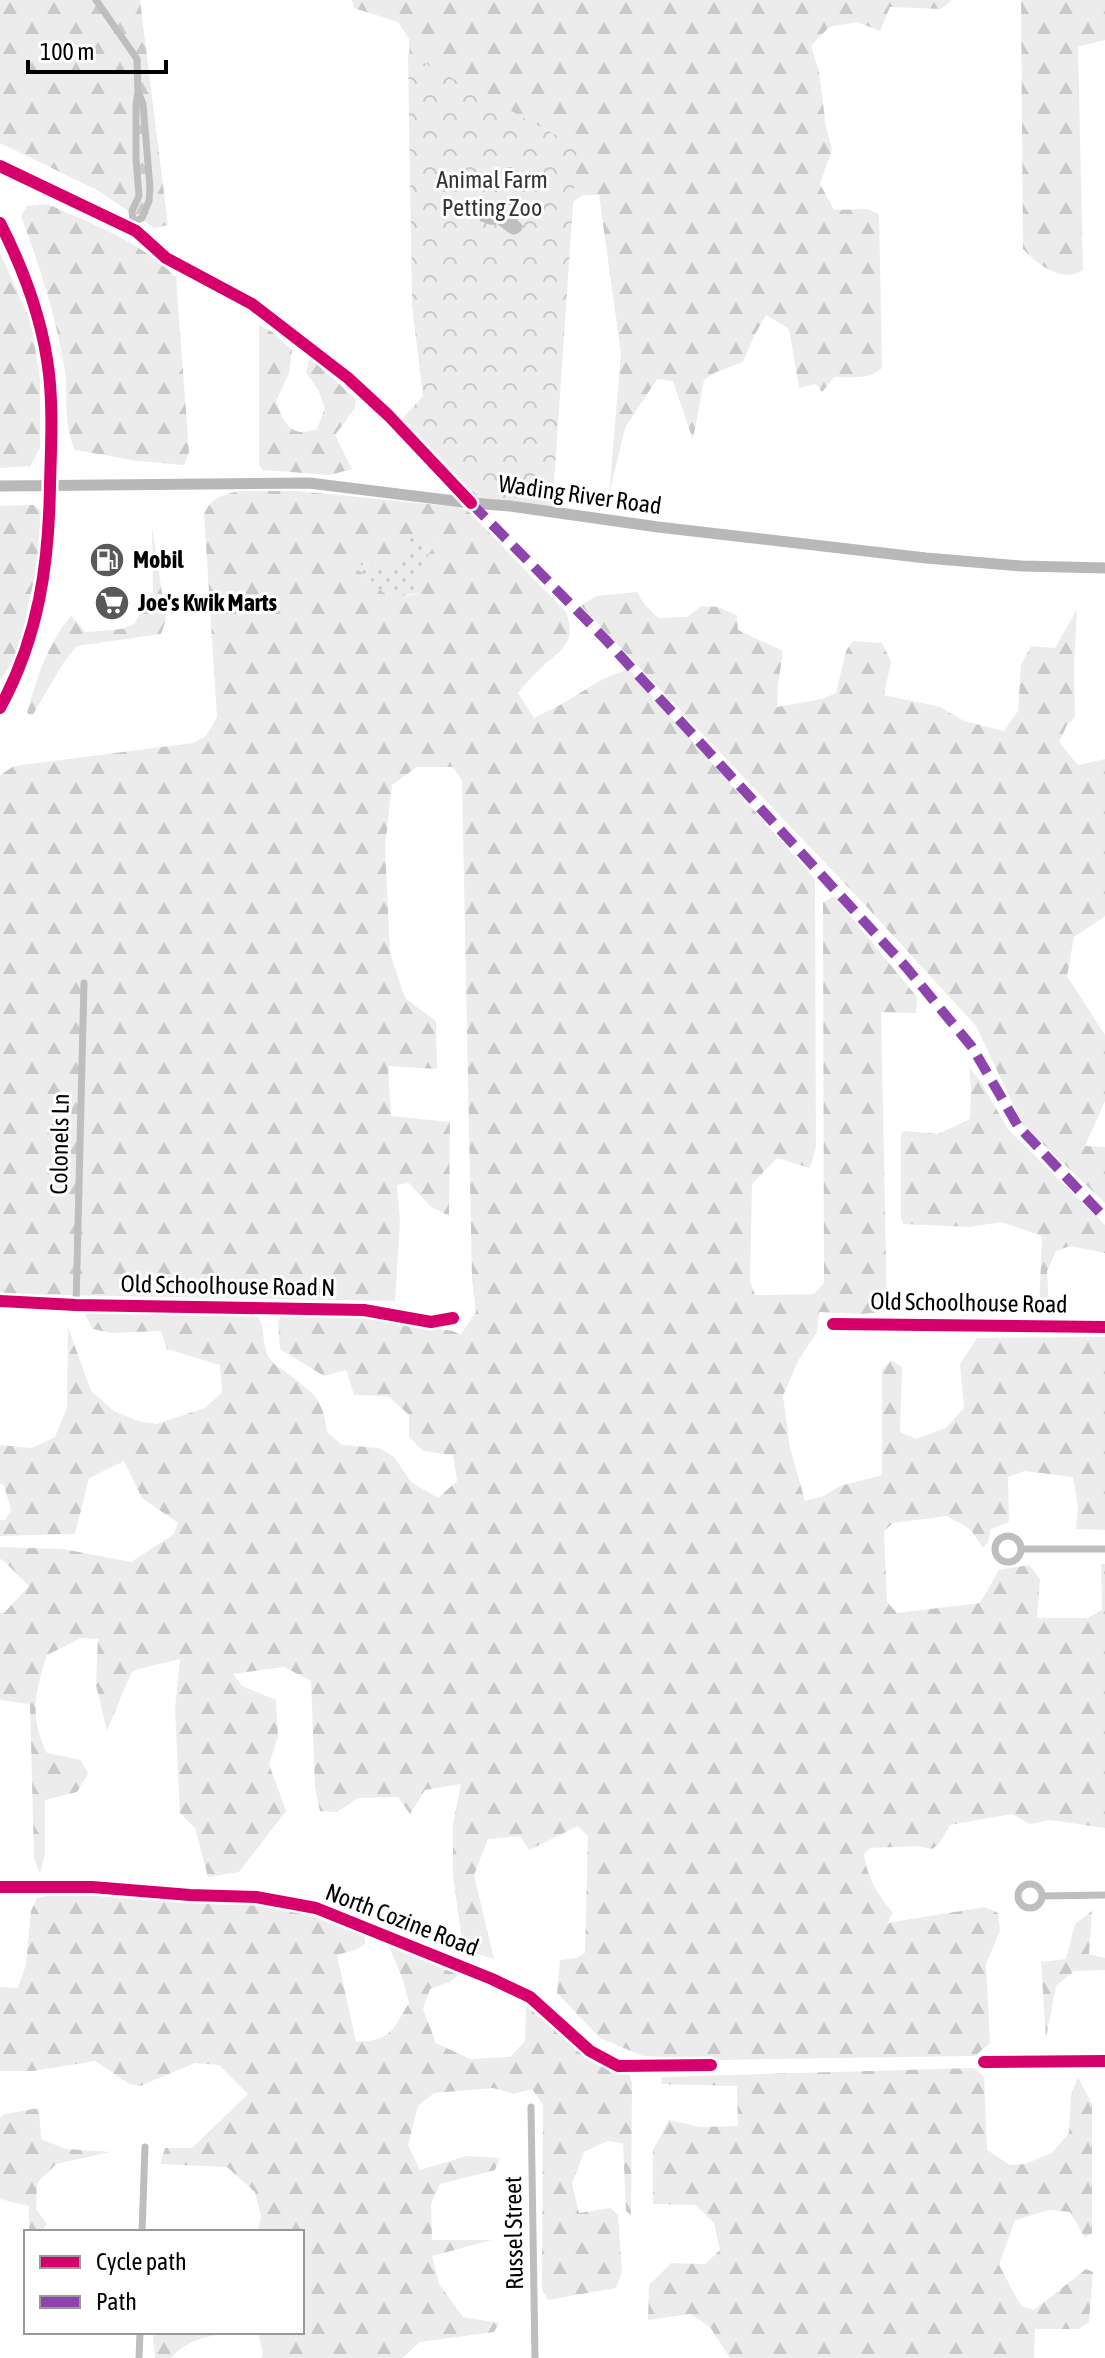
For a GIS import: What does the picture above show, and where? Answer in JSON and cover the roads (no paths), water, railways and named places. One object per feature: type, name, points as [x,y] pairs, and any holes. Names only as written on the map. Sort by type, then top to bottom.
[{"type":"main road","points":[[0,223],[30,291],[47,355],[51,405],[48,537],[39,607],[24,655],[0,708]]},
{"type":"main road","name":"Wading River Road","points":[[0,486],[309,483],[926,558],[1022,566],[1105,568]]},
{"type":"street","points":[[96,0],[137,59],[136,158],[139,196],[132,211],[131,225]]},
{"type":"street","points":[[131,225],[142,218],[149,201],[143,104],[138,92]]},
{"type":"street","points":[[136,158],[147,157]]},
{"type":"street","points":[[0,166],[131,225],[166,258],[252,304],[348,378],[389,416],[471,503]]},
{"type":"street","name":"Colonels Ln","points":[[76,1305],[84,983]]},
{"type":"street","name":"Old Schoolhouse Road N","points":[[0,1301],[364,1310],[431,1322],[453,1318]]},
{"type":"street","name":"Old Schoolhouse Road","points":[[833,1324],[1105,1327]]},
{"type":"street","points":[[1021,1549],[1105,1549]]},
{"type":"street","name":"North Cozine Road","points":[[0,1887],[92,1887],[256,1897],[316,1908],[530,1997],[590,2051],[618,2066],[711,2065]]},
{"type":"street","points":[[1042,1896],[1105,1895]]},
{"type":"street","points":[[984,2062],[1105,2061]]},
{"type":"street","name":"Russel Street","points":[[531,2107],[535,2358]]},
{"type":"street","points":[[142,2230],[145,2147]]},
{"type":"street","points":[[139,2358],[140,2334]]},
{"type":"place","name":"Mobil","points":[[107,560]]},
{"type":"place","name":"Joe's Kwik Marts","points":[[112,603]]},
{"type":"park label","name":"Animal Farm Petting Zoo","points":[[492,194]]}]
